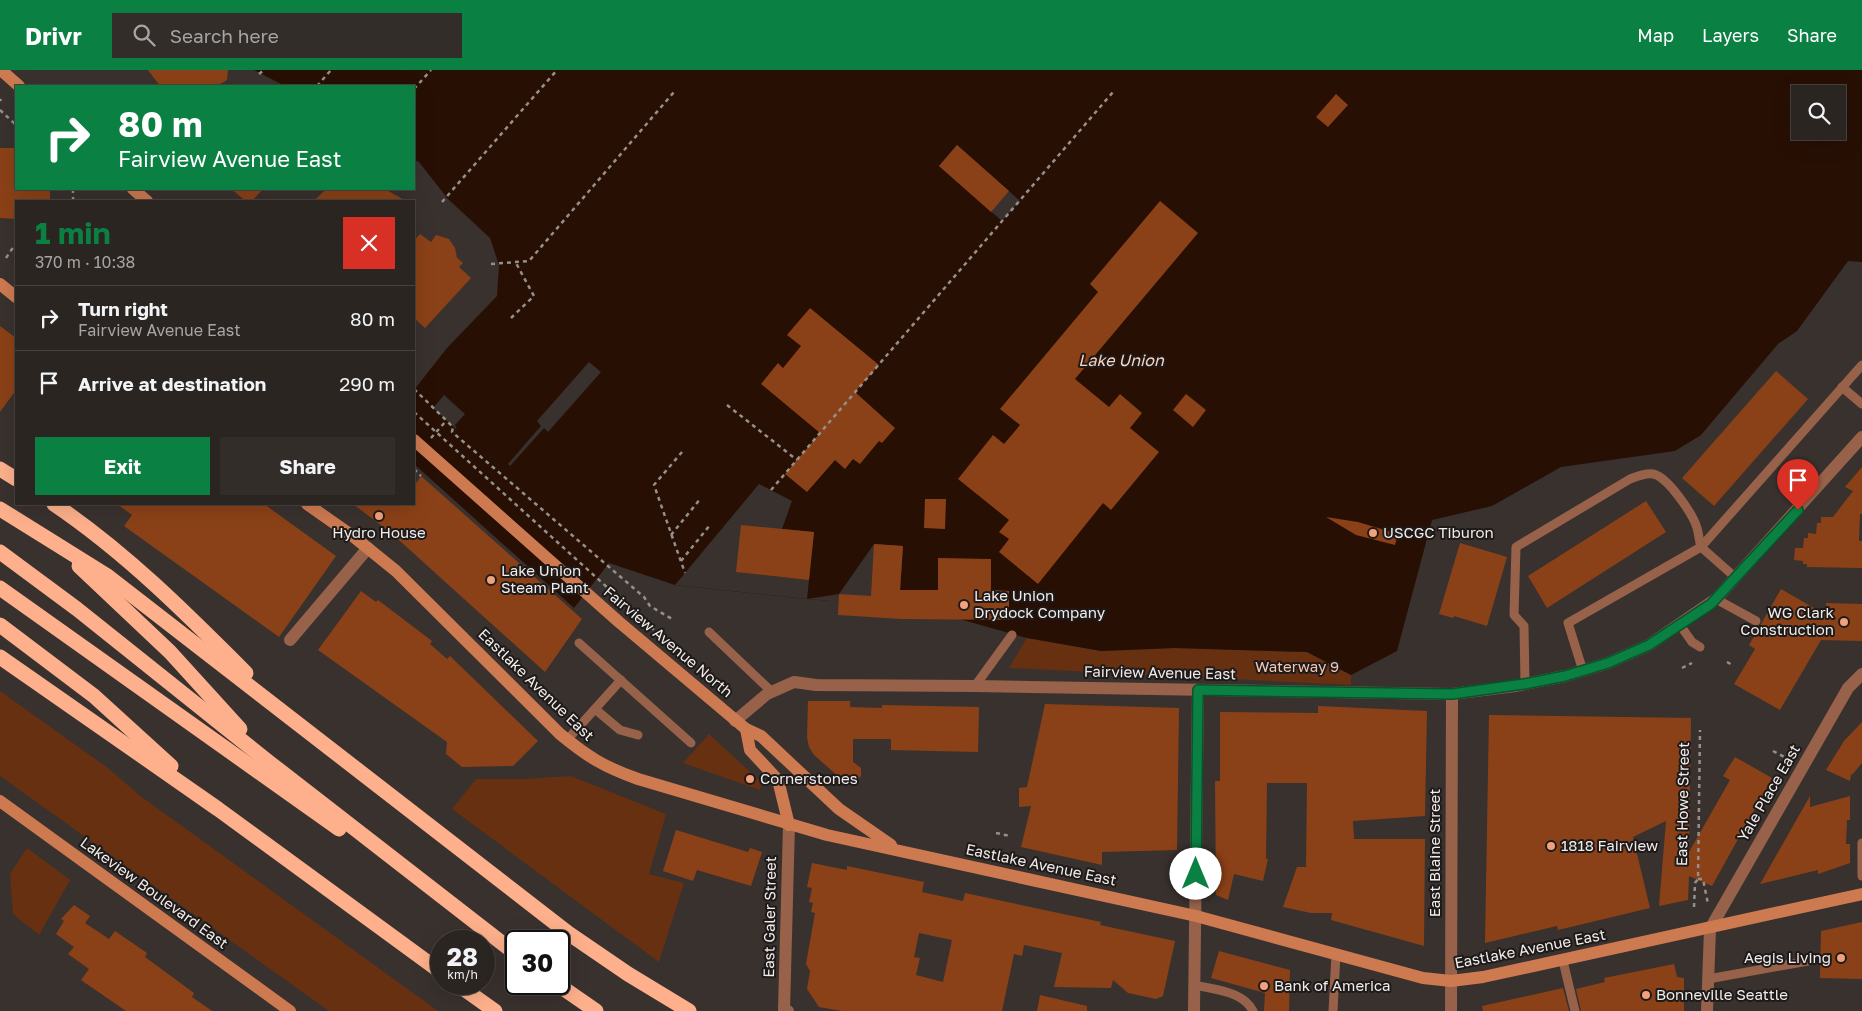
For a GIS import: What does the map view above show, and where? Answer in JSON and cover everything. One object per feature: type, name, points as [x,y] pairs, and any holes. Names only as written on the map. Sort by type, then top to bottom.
[{"type":"highway","points":[[0,469],[15,478]]},
{"type":"highway","points":[[55,505],[93,532],[155,584],[289,716]]},
{"type":"highway","points":[[0,510],[106,575],[568,933],[628,974],[689,1011]]},
{"type":"highway","points":[[0,510],[81,568],[170,652],[270,763]]},
{"type":"highway","points":[[0,552],[77,609],[270,763],[505,945]]},
{"type":"highway","points":[[0,588],[505,945]]},
{"type":"highway","points":[[0,625],[94,696],[218,809]]},
{"type":"highway","points":[[0,657],[218,809],[430,964]]},
{"type":"highway","points":[[570,993],[596,1011]]},
{"type":"highway","points":[[472,995],[495,1011]]},
{"type":"main road","points":[[1,70],[18,85]]},
{"type":"main road","points":[[134,190],[146,200]]},
{"type":"main road","points":[[0,284],[15,296]]},
{"type":"main road","name":"Fairview Avenue North","points":[[415,441],[619,622],[735,721],[761,736],[839,809],[859,825],[904,852]]},
{"type":"main road","name":"Eastlake Avenue East","points":[[308,505],[368,548],[396,571],[589,759],[609,769],[789,825],[1196,916],[1423,978],[1451,981],[1483,977],[1710,929],[1862,894]]},
{"type":"main road","points":[[746,729],[750,750],[778,780],[789,825]]},
{"type":"main road","name":"Lakeview Boulevard East","points":[[0,801],[290,1011]]},
{"type":"street","name":"Fairview Avenue East","points":[[735,721],[772,692],[794,682],[816,685],[1452,694],[1524,684],[1582,671],[1608,663],[1642,648],[1680,625],[1716,599],[1862,437]]},
{"type":"street","points":[[290,640],[368,548]]},
{"type":"street","name":"Yale Place East","points":[[1710,929],[1848,688],[1861,674]]},
{"type":"street","points":[[1194,1011],[1198,690]]},
{"type":"street","name":"East Blaine Street","points":[[1451,1011],[1452,694]]},
{"type":"street","name":"East Galer Street","points":[[786,1011],[789,825]]},
{"type":"street","points":[[1707,1011],[1710,929]]},
{"type":"lane","points":[[1582,671],[1568,623],[1701,547],[1862,365]]},
{"type":"lane","points":[[1842,387],[1862,404]]},
{"type":"lane","points":[[1524,684],[1524,626],[1514,615],[1516,547],[1630,479],[1647,474],[1662,477],[1688,510],[1697,527],[1701,547],[1736,578]]},
{"type":"lane","points":[[1716,599],[1756,621]]},
{"type":"lane","points":[[1680,625],[1692,642],[1700,647]]},
{"type":"lane","points":[[709,632],[772,692]]},
{"type":"lane","points":[[975,686],[1012,635]]},
{"type":"lane","points":[[579,643],[691,743]]},
{"type":"lane","points":[[568,740],[621,680]]},
{"type":"lane","points":[[595,709],[620,730],[638,735]]},
{"type":"lane","points":[[1862,843],[1862,876]]},
{"type":"lane","points":[[1333,1011],[1336,954]]},
{"type":"lane","points":[[1563,960],[1575,1011]]},
{"type":"lane","points":[[1708,979],[1808,960]]},
{"type":"lane","points":[[1195,985],[1241,997],[1249,1003],[1253,1011]]},
{"type":"path","points":[[259,74],[264,70]]},
{"type":"path","points":[[317,85],[331,70]]},
{"type":"path","points":[[415,89],[431,70]]},
{"type":"path","points":[[442,202],[557,70]]},
{"type":"path","points":[[491,264],[529,261],[674,92]]},
{"type":"path","points":[[771,490],[1113,92]]},
{"type":"path","points":[[0,110],[15,124]]},
{"type":"path","points":[[6,258],[15,244]]},
{"type":"path","points":[[512,318],[534,296],[516,263]]},
{"type":"path","points":[[415,390],[453,426],[452,432],[644,597],[650,606],[672,619]]},
{"type":"path","points":[[727,405],[797,460]]},
{"type":"path","points":[[415,413],[690,662]]},
{"type":"path","points":[[682,452],[654,486],[685,573]]},
{"type":"path","points":[[415,470],[421,476]]},
{"type":"path","points":[[672,535],[701,498]]},
{"type":"path","points":[[681,561],[710,526]]},
{"type":"path","points":[[1726,662],[1734,666]]},
{"type":"path","points":[[1682,668],[1692,663]]},
{"type":"path","name":"East Howe Street","points":[[1694,907],[1694,883],[1698,879],[1700,730]]},
{"type":"path","points":[[1773,751],[1793,762]]},
{"type":"path","points":[[996,832],[1010,836]]},
{"type":"path","name":"East Howe Street","points":[[1698,879],[1703,879],[1708,904]]},
{"type":"green space","name":"Waterway 9","points":[[1027,638],[1102,651],[1175,648],[1307,652],[1351,675],[1351,685],[1009,668]]},
{"type":"green space","points":[[0,691],[108,768],[139,795],[438,1011],[329,1011],[0,776]]},
{"type":"green space","points":[[709,734],[761,782],[760,790],[683,763]]},
{"type":"green space","points":[[571,776],[666,814],[649,874],[684,883],[659,962],[452,809],[476,779]]},
{"type":"green space","points":[[27,848],[70,880],[39,935],[13,914],[10,874]]},
{"type":"water","name":"Lake Union","points":[[254,70],[1862,70],[1862,262],[1848,261],[1797,331],[1778,344],[1701,435],[1675,451],[1561,467],[1492,506],[1432,520],[1397,651],[1351,675],[1307,652],[1175,648],[1101,651],[1027,638],[920,608],[807,599],[675,585],[609,563],[574,608],[415,465],[415,389],[447,348],[497,296],[499,265],[490,238],[448,199],[419,162],[415,160],[415,85],[283,85]]},
{"type":"pier","points":[[957,145],[1020,201],[1002,221],[939,166]]},
{"type":"pier","points":[[589,362],[601,372],[548,432],[544,428],[510,466],[508,464],[541,426],[537,421]]},
{"type":"pier","points":[[444,395],[465,414],[455,425],[457,430],[433,408]]},
{"type":"pier","points":[[759,484],[792,501],[782,529],[814,532],[807,599],[675,585]]},
{"type":"pier","points":[[874,544],[903,546],[899,607],[807,599],[839,594]]},
{"type":"building","points":[[148,70],[228,70],[227,80],[219,85],[159,85]]},
{"type":"building","points":[[1336,94],[1348,105],[1328,127],[1316,117]]},
{"type":"building","points":[[957,145],[1009,191],[991,212],[939,166]]},
{"type":"building","points":[[0,148],[15,148],[15,190],[50,190],[50,200],[15,200],[15,219],[0,218]]},
{"type":"building","points":[[232,190],[262,190],[253,200],[245,200]]},
{"type":"building","points":[[325,190],[387,190],[404,200],[315,200]]},
{"type":"building","points":[[1160,201],[1198,233],[1075,379],[1109,407],[1120,394],[1142,413],[1130,428],[1159,452],[1111,510],[1103,503],[1038,584],[999,552],[1009,539],[999,532],[1009,520],[958,479],[993,435],[1004,444],[1020,425],[1000,409],[1098,292],[1090,284]]},
{"type":"building","points":[[420,234],[431,242],[436,235],[449,239],[455,248],[457,258],[463,263],[459,267],[471,278],[425,328],[415,319],[415,240]]},
{"type":"building","points":[[810,308],[879,365],[855,392],[895,428],[882,443],[879,441],[860,464],[853,459],[845,469],[835,460],[807,492],[785,474],[820,433],[761,384],[778,363],[783,368],[801,346],[787,335]]},
{"type":"building","points":[[0,326],[15,337],[15,391],[0,412]]},
{"type":"building","points":[[1776,371],[1808,399],[1714,506],[1682,478]]},
{"type":"building","points":[[1186,394],[1206,410],[1193,427],[1173,410]]},
{"type":"building","points":[[1862,467],[1862,514],[1860,514],[1859,541],[1862,541],[1862,568],[1807,567],[1807,564],[1803,564],[1803,561],[1794,560],[1795,548],[1803,548],[1804,538],[1808,538],[1808,533],[1816,534],[1817,523],[1821,523],[1821,517],[1833,517],[1853,491],[1845,487]]},
{"type":"building","name":"Lake Union Steam Plant","points":[[421,476],[582,619],[545,672],[390,532],[354,505],[415,505],[415,485]]},
{"type":"building","points":[[925,499],[946,499],[945,529],[924,528]]},
{"type":"building","points":[[1646,501],[1666,532],[1547,608],[1528,576]]},
{"type":"building","points":[[118,505],[265,505],[336,556],[279,637],[124,526],[132,515]]},
{"type":"building","name":"USCGC Tiburon","points":[[1326,517],[1358,522],[1398,534],[1395,545],[1356,535]]},
{"type":"building","points":[[741,525],[814,532],[809,580],[736,572]]},
{"type":"building","points":[[1460,543],[1507,557],[1487,626],[1454,616],[1453,618],[1439,614]]},
{"type":"building","points":[[874,544],[903,546],[900,590],[938,590],[938,558],[991,559],[991,590],[1009,591],[1009,620],[901,619],[838,615],[839,594],[871,596]]},
{"type":"building","points":[[1781,589],[1826,615],[1826,603],[1862,604],[1862,641],[1821,640],[1780,710],[1734,684],[1755,649],[1749,645]]},
{"type":"building","points":[[361,591],[376,602],[378,600],[432,641],[430,644],[447,659],[450,656],[538,741],[513,766],[462,767],[446,754],[447,742],[318,650]]},
{"type":"building","points":[[808,701],[850,701],[850,707],[882,708],[882,705],[979,707],[978,752],[891,750],[891,739],[853,739],[853,762],[861,768],[861,776],[854,784],[847,784],[814,755],[809,747],[807,737]]},
{"type":"building","points":[[1045,704],[1179,708],[1177,850],[1102,852],[1102,865],[1021,847],[1031,806],[1019,807],[1019,788],[1027,787]]},
{"type":"building","points":[[1318,706],[1427,711],[1425,816],[1353,821],[1354,839],[1425,839],[1424,946],[1331,920],[1332,913],[1311,913],[1283,907],[1297,867],[1306,867],[1307,783],[1267,783],[1266,859],[1268,859],[1263,881],[1234,874],[1228,900],[1216,895],[1215,781],[1220,781],[1220,712],[1318,713]]},
{"type":"building","name":"1818 Fairview","points":[[1489,715],[1691,718],[1689,852],[1730,780],[1723,776],[1735,757],[1772,778],[1712,886],[1689,876],[1688,900],[1659,906],[1666,821],[1633,837],[1650,908],[1558,930],[1557,926],[1485,943]]},
{"type":"building","points":[[1862,722],[1862,763],[1851,774],[1850,781],[1826,770],[1844,741]]},
{"type":"building","points":[[1810,796],[1810,807],[1850,796],[1850,820],[1847,820],[1846,844],[1850,844],[1850,863],[1818,874],[1818,870],[1760,884]]},
{"type":"building","points":[[676,830],[748,852],[750,848],[762,852],[751,886],[697,870],[693,881],[663,871]]},
{"type":"building","points":[[812,863],[847,870],[847,866],[924,882],[922,892],[963,901],[965,893],[1101,922],[1100,925],[1175,941],[1163,996],[1156,999],[1128,993],[1113,980],[1111,988],[1054,987],[1062,953],[1024,945],[1022,956],[1014,954],[1002,1011],[842,1011],[819,1007],[807,989],[810,971],[806,964],[815,913],[811,912],[813,903],[809,902],[812,888],[807,887]],"holes":[[[919,933],[952,940],[943,982],[916,975],[920,958],[914,957]]]},
{"type":"building","points":[[74,905],[90,916],[85,923],[109,939],[115,931],[147,953],[145,957],[194,993],[192,997],[212,1011],[126,1011],[81,980],[89,969],[68,954],[74,947],[56,934],[64,921],[61,919]]},
{"type":"building","name":"Aegis Living","points":[[1862,922],[1862,979],[1820,978],[1821,931]]},
{"type":"building","name":"Bank of America","points":[[1219,951],[1290,970],[1289,1011],[1264,1011],[1265,993],[1211,978]]},
{"type":"building","name":"Bonneville Seattle","points":[[1674,964],[1677,977],[1684,978],[1684,1011],[1581,1011],[1576,989],[1605,982],[1604,978]]},
{"type":"building","points":[[1563,988],[1569,1011],[1483,1011],[1482,1006]]},
{"type":"building","points":[[1040,995],[1087,1006],[1087,1011],[1037,1011]]},
{"type":"place","name":"Hydro House","points":[[379,516]]},
{"type":"place","name":"USCGC Tiburon","points":[[1373,533]]},
{"type":"place","name":"Lake Union Steam Plant","points":[[491,580]]},
{"type":"place","name":"Lake Union Drydock Company","points":[[964,605]]},
{"type":"place","name":"WG Clark Construction","points":[[1844,622]]},
{"type":"place","name":"Cornerstones","points":[[750,779]]},
{"type":"place","name":"1818 Fairview","points":[[1551,846]]},
{"type":"place","name":"Aegis Living","points":[[1841,958]]},
{"type":"place","name":"Bank of America","points":[[1264,986]]},
{"type":"place","name":"Bonneville Seattle","points":[[1646,995]]},
{"type":"route","points":[[1196,874],[1198,690],[1452,694],[1510,687],[1565,676],[1608,663],[1649,645],[1711,604],[1798,510]]}]
